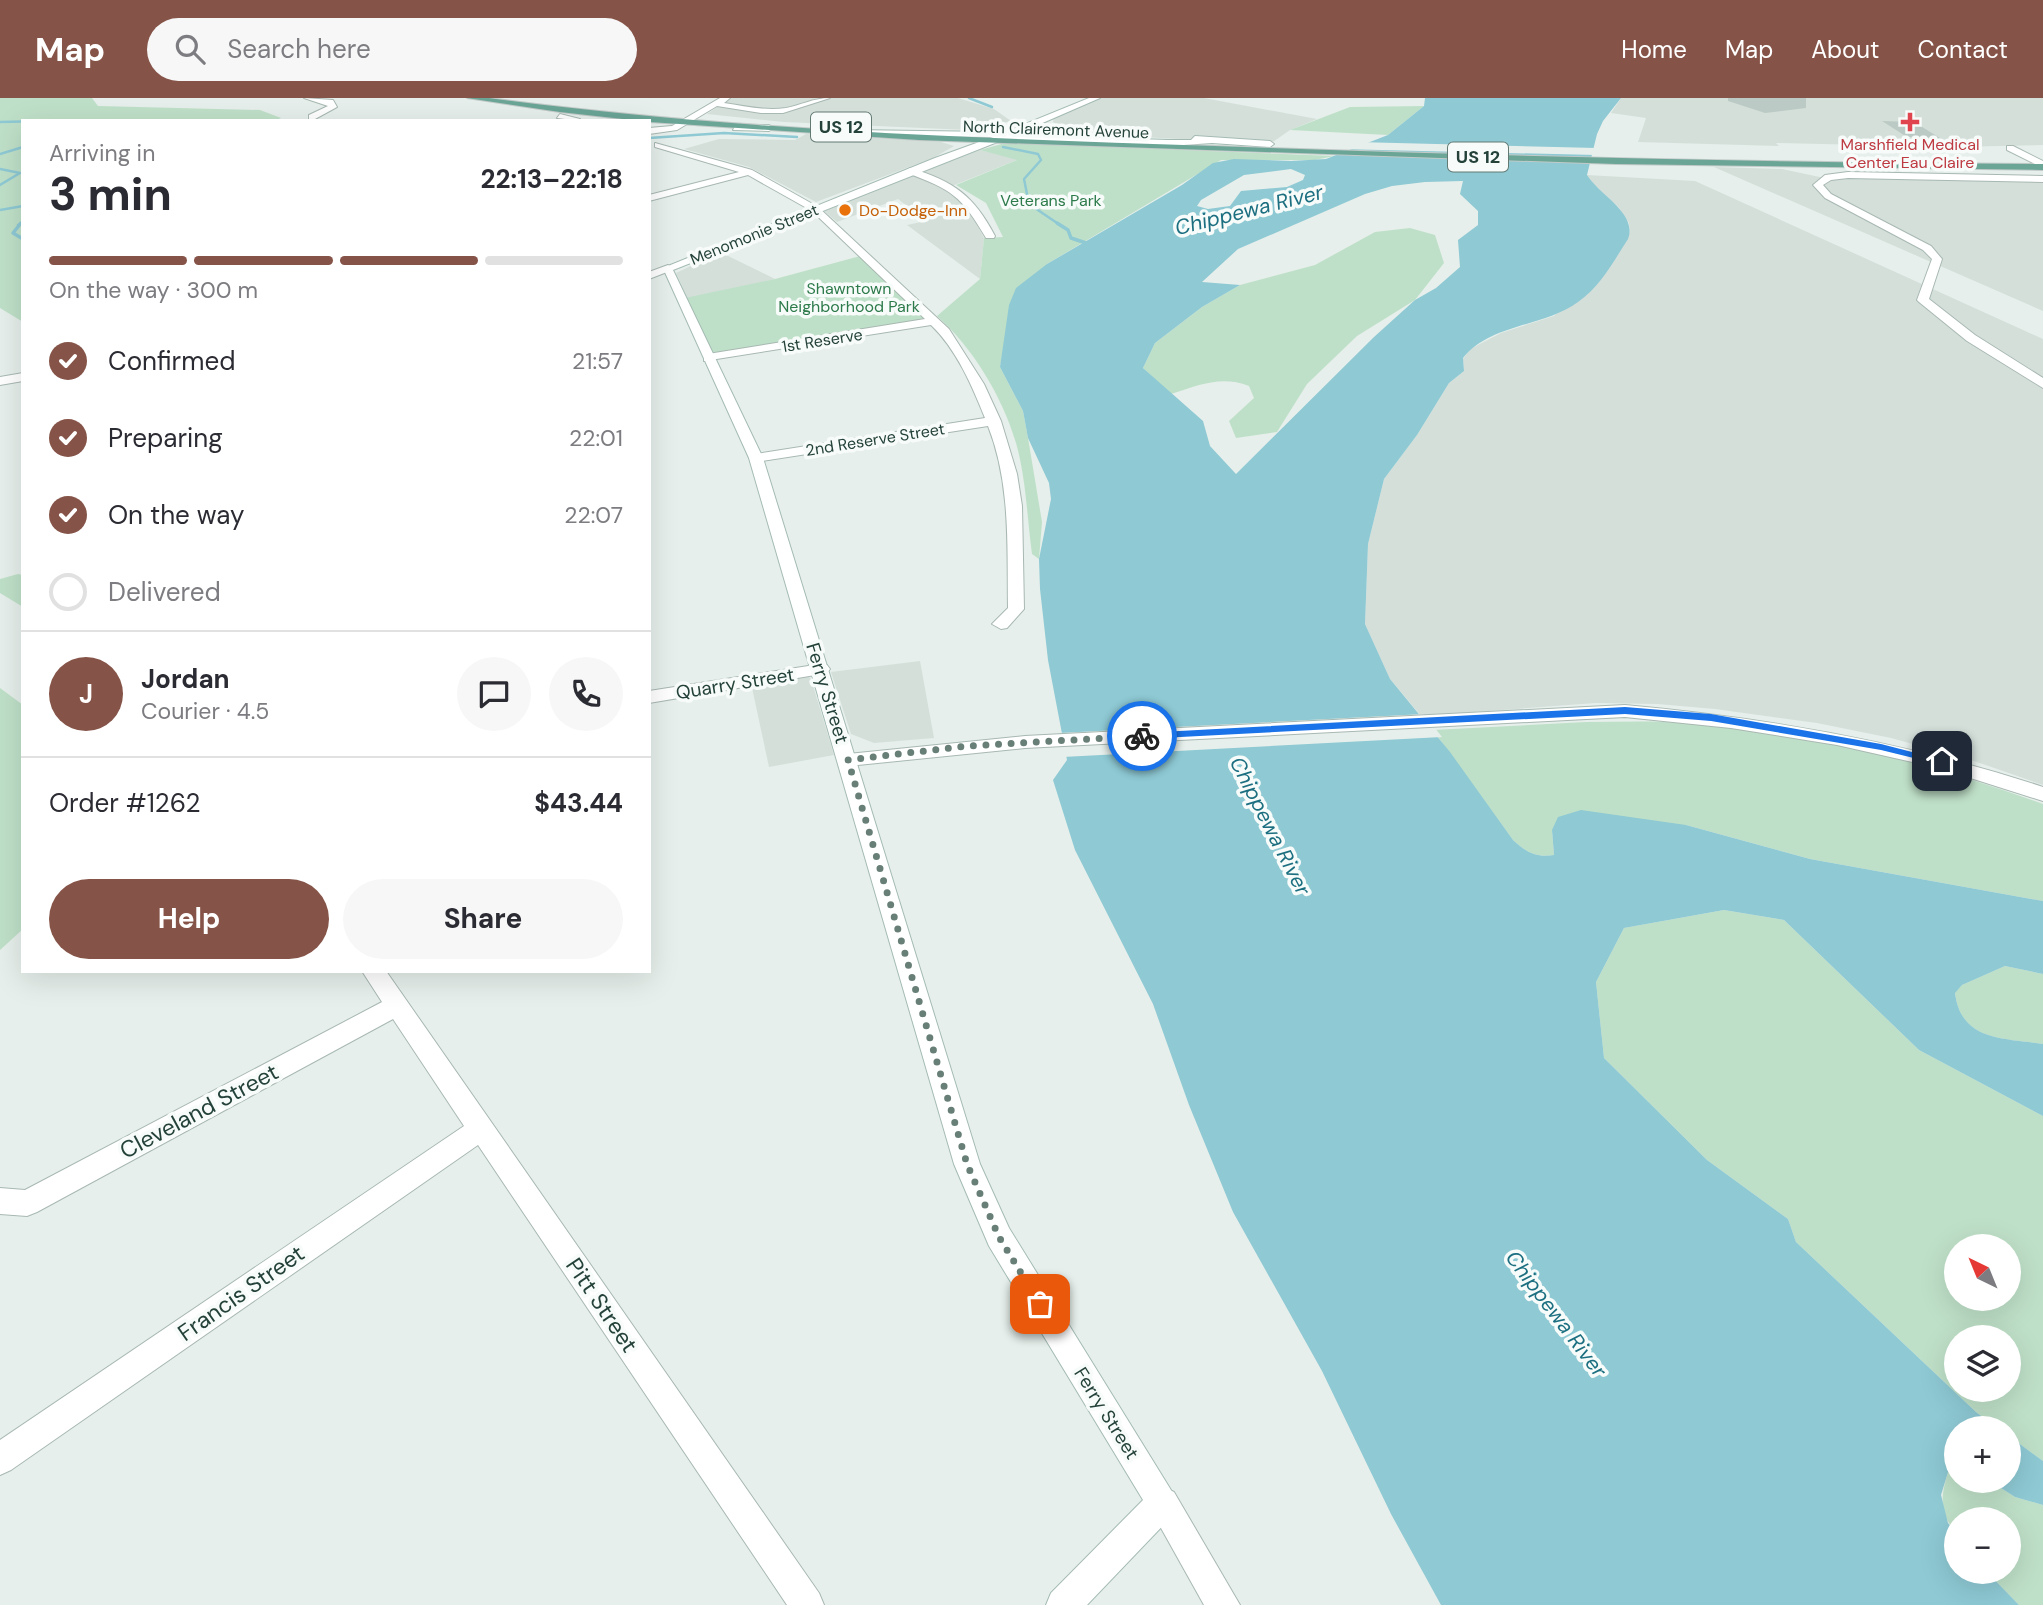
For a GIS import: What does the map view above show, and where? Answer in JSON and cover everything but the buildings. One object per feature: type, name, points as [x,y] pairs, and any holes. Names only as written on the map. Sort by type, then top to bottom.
[{"type":"main road","name":"North Clairemont Avenue","points":[[471,98],[642,119]]},
{"type":"main road","name":"North Clairemont Avenue","points":[[523,98],[800,125],[990,137]]},
{"type":"main road","points":[[593,114],[676,119],[694,116]]},
{"type":"main road","name":"North Clairemont Avenue","points":[[651,120],[736,128],[1320,149],[1644,157]]},
{"type":"main road","points":[[682,123],[701,121],[800,125]]},
{"type":"main road","name":"North Clairemont Avenue","points":[[1208,142],[1320,149]]},
{"type":"main road","name":"US 12","points":[[1644,157],[2043,158]]},
{"type":"main road","name":"US 12","points":[[1644,157],[1911,166],[2043,166]]},
{"type":"main road","points":[[1911,166],[2021,162],[2031,158]]},
{"type":"street","points":[[308,98],[330,102],[333,107],[312,117]]},
{"type":"street","points":[[651,131],[667,130],[726,98]]},
{"type":"street","points":[[717,104],[780,113],[826,98]]},
{"type":"street","name":"Menomonie Street","points":[[651,275],[910,172],[1078,98]]},
{"type":"street","name":"Menomonie Street","points":[[938,160],[990,137],[1096,98]]},
{"type":"street","points":[[1060,112],[1053,119],[1060,127],[1095,135],[1270,144]]},
{"type":"street","points":[[560,116],[570,119]]},
{"type":"street","points":[[990,137],[1208,142]]},
{"type":"street","points":[[658,145],[749,172],[815,209],[936,321],[974,377],[994,421],[1010,474],[1014,506],[1016,609],[1002,624]]},
{"type":"street","points":[[2032,147],[2010,148],[2043,166]]},
{"type":"street","points":[[651,155],[673,150]]},
{"type":"street","points":[[651,198],[749,172]]},
{"type":"street","points":[[910,172],[947,184],[968,198],[976,207],[990,236]]},
{"type":"street","points":[[2043,179],[1843,175],[1828,177],[1818,185],[1828,196],[1927,248],[1937,259],[1923,300],[1971,338],[2043,384]]},
{"type":"street","name":"Ferry Street","points":[[668,268],[756,458],[960,1139],[983,1204],[999,1237],[1223,1605]]},
{"type":"street","name":"1st Reserve","points":[[708,358],[936,321]]},
{"type":"street","points":[[0,382],[21,377]]},
{"type":"street","name":"2nd Reserve Street","points":[[756,458],[994,421]]},
{"type":"street","name":"Quarry Street","points":[[651,697],[821,669]]},
{"type":"street","points":[[848,760],[1025,742],[1625,711],[1711,717],[1905,753],[1942,761],[2043,794]]},
{"type":"street","name":"Pitt Street","points":[[383,975],[396,1006],[807,1605]]},
{"type":"street","name":"Cleveland Street","points":[[0,1200],[27,1203],[396,1006]]},
{"type":"street","name":"Francis Street","points":[[0,1459],[482,1128]]},
{"type":"street","points":[[1063,1605],[1163,1503]]},
{"type":"shaded area","points":[[731,98],[958,98],[994,109],[1011,121],[969,130],[784,122],[707,114]]},
{"type":"shaded area","points":[[1096,98],[1204,98],[1317,119],[1290,130],[1270,144],[1088,134],[1062,128],[1053,122],[1054,117]]},
{"type":"shaded area","points":[[1621,98],[2043,98],[2043,145],[1955,147],[1776,143],[1779,146],[1638,142],[1646,118],[1611,113]]},
{"type":"shaded area","points":[[806,134],[941,142],[954,146],[933,158],[816,202],[749,167],[684,149],[719,139],[795,140]]},
{"type":"shaded area","points":[[980,150],[1019,159],[947,188],[965,201],[984,238],[980,279],[907,225],[926,221],[898,199],[837,222],[824,211],[896,181]]},
{"type":"shaded area","points":[[1714,167],[1782,169],[1829,179],[1842,177],[2043,181],[2043,311]]},
{"type":"shaded area","points":[[1587,175],[1695,181],[2043,339],[2043,785],[1974,761],[1891,738],[1817,723],[1715,709],[1596,703],[1421,716],[1390,679],[1365,624],[1368,544],[1384,479],[1417,435],[1449,383],[1464,371],[1463,359],[1470,349],[1501,333],[1554,316],[1630,232],[1629,223],[1619,208],[1593,185]]},
{"type":"shaded area","points":[[720,252],[775,279],[688,300],[676,273]]},
{"type":"shaded area","points":[[920,661],[934,738],[874,743],[851,734],[831,672]]},
{"type":"shaded area","points":[[807,675],[811,679],[834,755],[769,767],[751,683]]},
{"type":"green space","points":[[0,98],[92,98],[98,106],[260,110],[281,118],[21,119],[21,321],[0,308]]},
{"type":"green space","points":[[1424,106],[1388,135],[1290,130],[1350,107]]},
{"type":"green space","name":"Veterans Park","points":[[1005,143],[1334,156],[1315,160],[1221,160],[1047,264],[1007,329],[1000,367],[1023,411],[1042,522],[1039,559],[1032,554],[1019,456],[1003,408],[974,358],[937,316],[980,279],[984,238],[1003,237],[986,203],[956,185],[1017,160],[980,150]]},
{"type":"green space","points":[[1410,228],[1435,235],[1444,263],[1415,300],[1357,336],[1307,384],[1277,432],[1236,438],[1229,421],[1254,398],[1249,386],[1219,381],[1171,394],[1143,368],[1155,343],[1202,307],[1240,285],[1315,265],[1375,232]]},
{"type":"green space","name":"Shawntown Neighborhood Park","points":[[864,255],[936,321],[708,358],[680,299],[775,279]]},
{"type":"green space","points":[[21,575],[21,606],[0,593],[0,579]]},
{"type":"green space","points":[[0,688],[21,704],[21,931],[0,950]]},
{"type":"green space","points":[[1586,722],[1713,725],[1809,739],[1951,773],[2043,804],[2043,901],[1810,859],[1686,825],[1552,830],[1554,855],[1537,855],[1513,840],[1433,730]]},
{"type":"green space","points":[[1724,910],[1784,920],[1919,1050],[2043,1116],[2043,1461],[2021,1445],[2021,1416],[1981,1416],[1965,1402],[2021,1402],[2021,1325],[1944,1325],[1944,1382],[1796,1242],[1788,1219],[1707,1160],[1604,1058],[1596,982],[1624,928]]},
{"type":"green space","points":[[2005,966],[2043,974],[2043,1044],[1986,1034],[1965,1020],[1959,1008],[1955,992],[1962,985]]},
{"type":"green space","points":[[1944,1487],[1944,1493],[2009,1493],[2043,1505],[2043,1605],[2019,1605],[1999,1584],[2021,1584],[2021,1507],[1944,1507],[1944,1510],[1943,1502]]},
{"type":"water","name":"Chippewa River","points":[[1425,98],[1621,98],[1603,121],[1597,134],[1587,175],[1623,213],[1630,230],[1628,239],[1600,281],[1578,302],[1549,317],[1488,338],[1463,358],[1464,371],[1449,383],[1417,435],[1384,479],[1368,544],[1365,624],[1390,679],[1450,752],[1513,840],[1532,853],[1554,855],[1552,830],[1558,817],[1581,810],[1686,825],[1810,859],[2043,901],[2043,974],[2005,966],[1962,985],[1955,993],[1959,1009],[1975,1029],[1999,1038],[2043,1044],[2043,1116],[1919,1050],[1784,920],[1724,910],[1624,928],[1596,982],[1604,1058],[1707,1160],[1788,1219],[1796,1242],[1944,1382],[1944,1402],[1965,1402],[1981,1416],[1944,1416],[1944,1485],[1941,1495],[1944,1507],[1944,1584],[1999,1584],[2019,1605],[1441,1605],[1391,1514],[1322,1371],[1233,1212],[1189,1105],[1153,1004],[1075,850],[1053,780],[1067,760],[1048,660],[1040,589],[1039,559],[1051,499],[1049,483],[1028,438],[1023,411],[1000,367],[1009,305],[1016,288],[1047,264],[1182,185],[1213,163],[1234,159],[1326,159],[1388,135],[1424,106]],"holes":[[[1291,169],[1305,175],[1303,180],[1287,187],[1241,191],[1230,206],[1208,209],[1197,206],[1201,200],[1244,175]],[[1463,181],[1460,194],[1478,211],[1478,225],[1458,240],[1460,267],[1436,288],[1415,300],[1374,337],[1236,474],[1210,446],[1203,421],[1143,368],[1155,343],[1202,307],[1240,285],[1202,282],[1238,249],[1365,194],[1392,186]]]},
{"type":"water","points":[[2021,1445],[2043,1461],[2043,1505],[2009,1493],[2021,1493]]},
{"type":"pier","points":[[1357,142],[1597,148],[1595,155],[1339,149]]},
{"type":"pier","points":[[1424,714],[1442,737],[1063,757],[1059,733]]},
{"type":"waterway","points":[[969,98],[992,107]]},
{"type":"waterway","points":[[0,122],[21,122]]},
{"type":"waterway","points":[[651,138],[724,133],[797,137]]},
{"type":"waterway","points":[[1003,147],[1038,154],[1041,160],[1024,179],[1029,204],[1058,224]]},
{"type":"waterway","points":[[0,154],[21,148]]},
{"type":"waterway","points":[[0,169],[20,173],[0,185]]},
{"type":"waterway","points":[[0,210],[21,206]]},
{"type":"waterway","points":[[21,223],[13,233],[21,238]]},
{"type":"waterway","points":[[1058,224],[1068,230],[1071,238],[1092,245]]},
{"type":"way so far","points":[[1040,1304],[999,1237],[967,1164],[848,760],[967,746],[1142,736]]},
{"type":"place","name":"Marshfield Medical Center Eau Claire","points":[[1910,122]]},
{"type":"place","name":"Do-Dodge-Inn","points":[[845,210]]},
{"type":"route","points":[[1142,736],[1625,711],[1711,717],[1881,747],[1942,761]]}]
